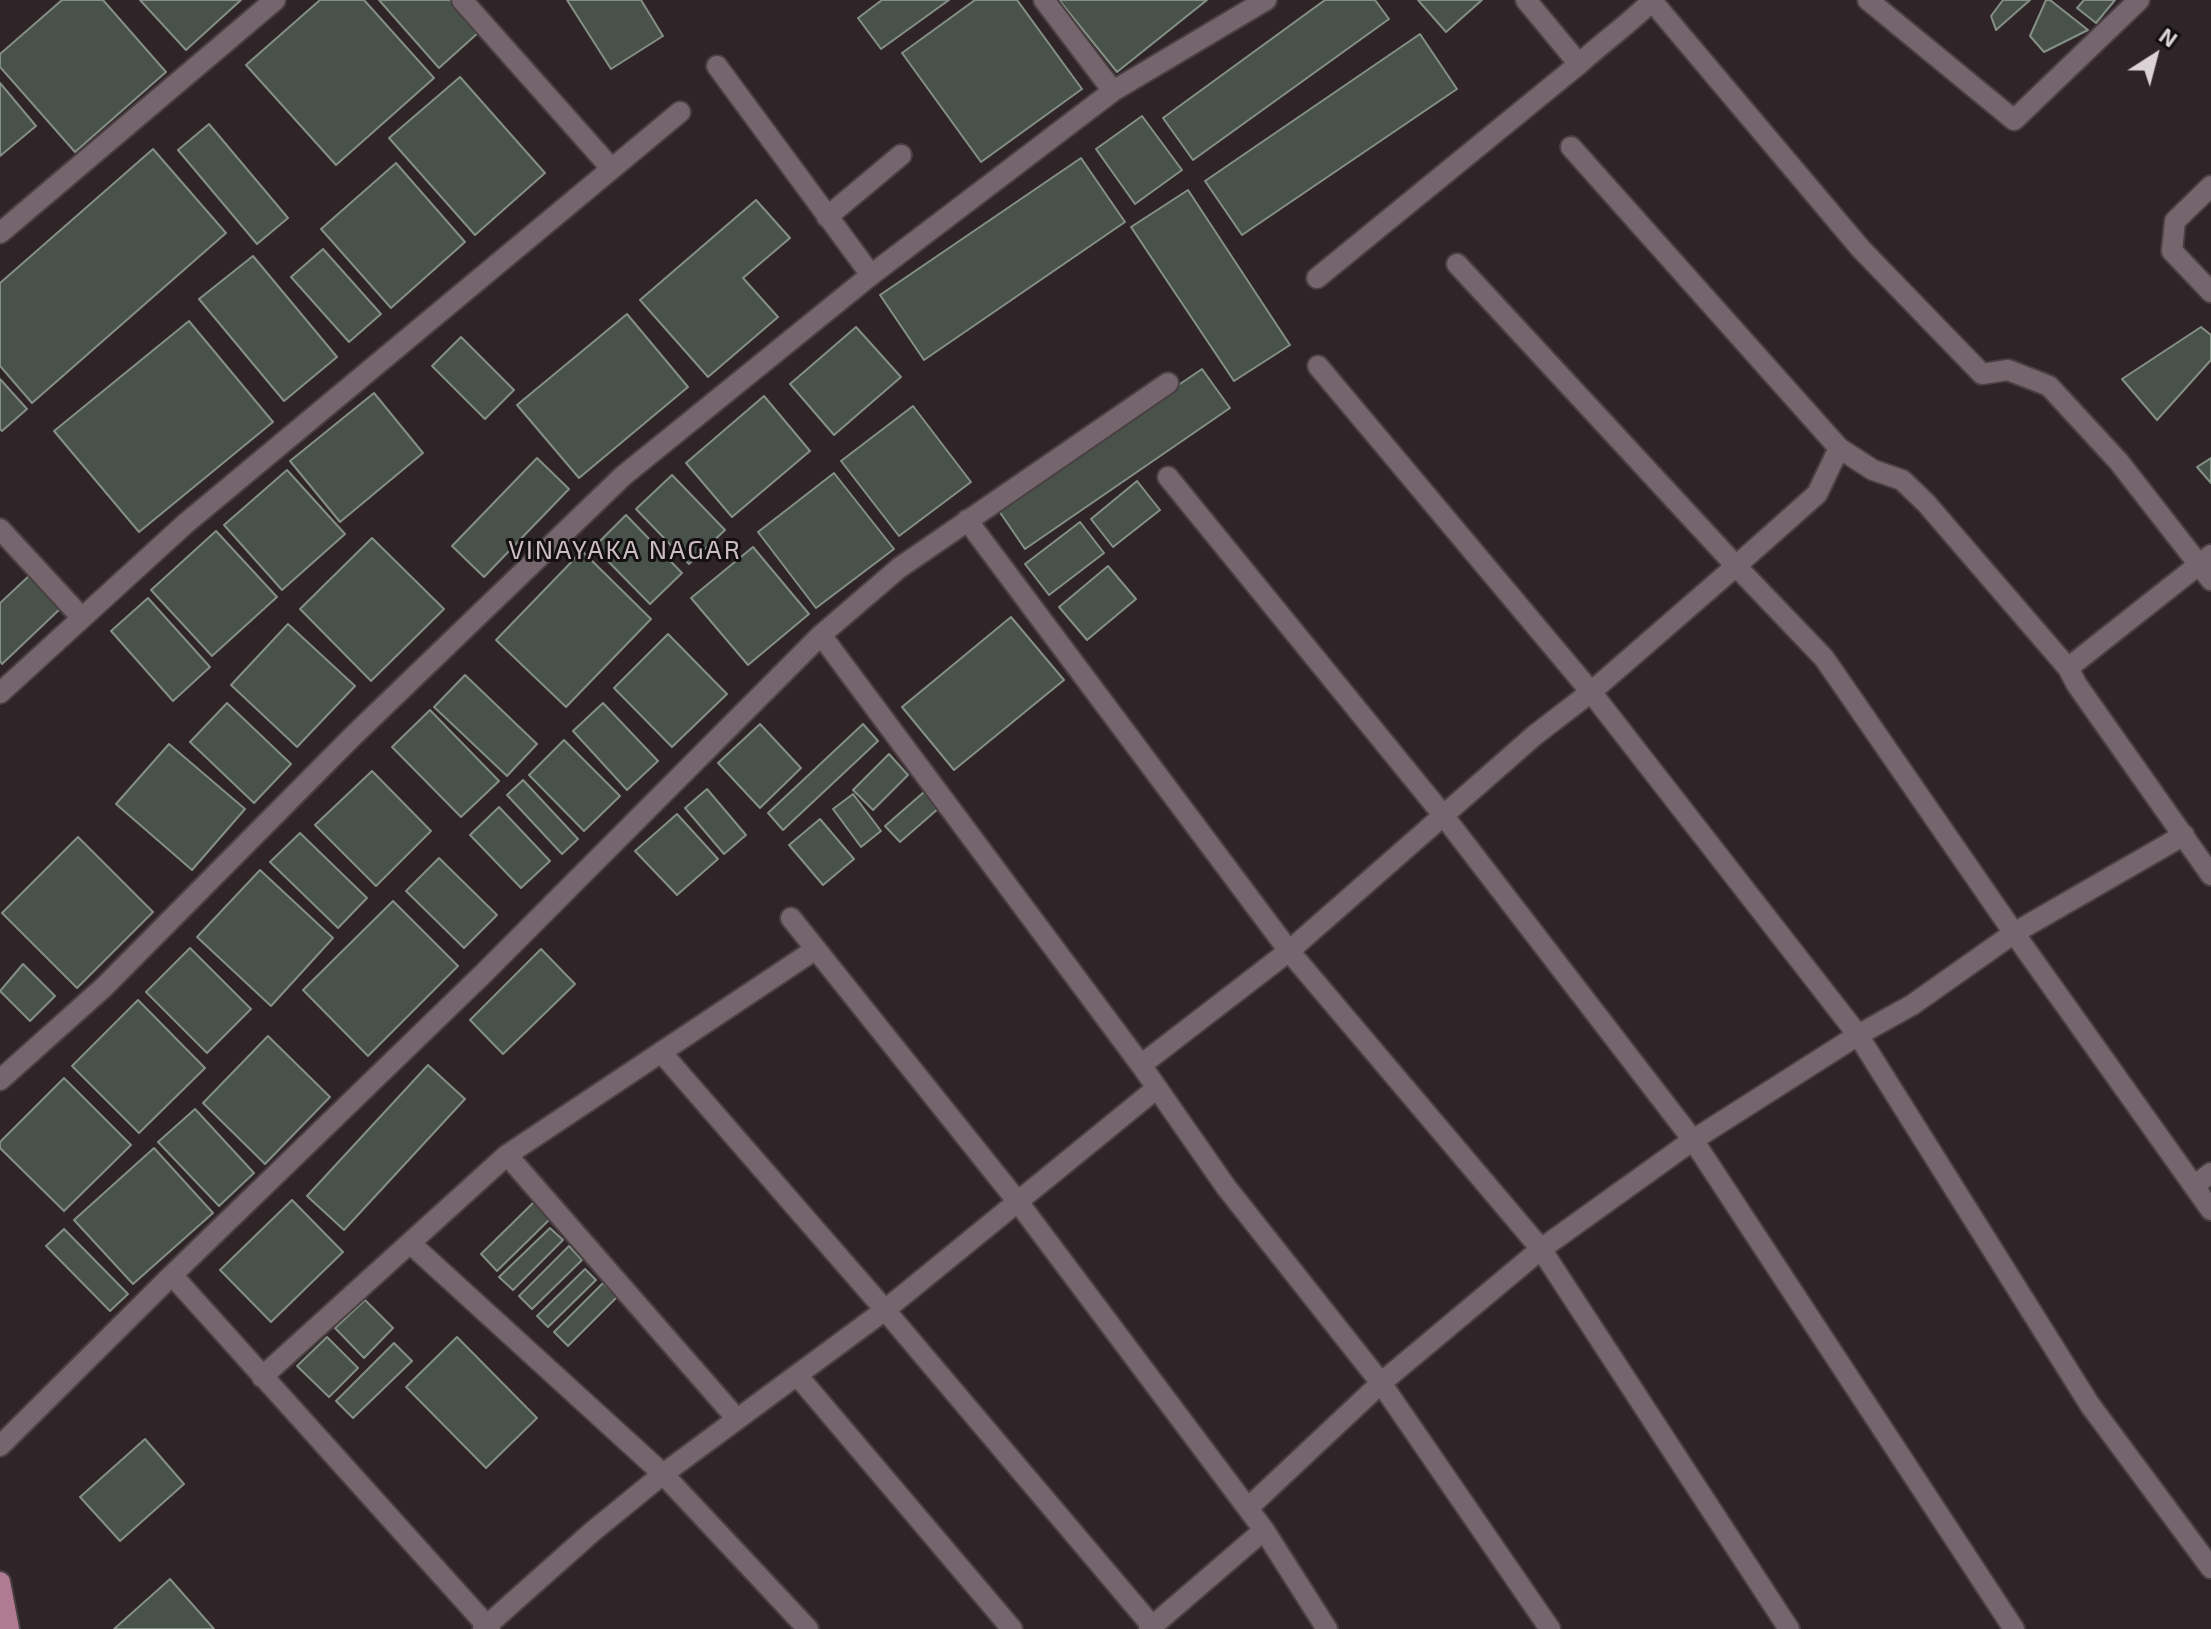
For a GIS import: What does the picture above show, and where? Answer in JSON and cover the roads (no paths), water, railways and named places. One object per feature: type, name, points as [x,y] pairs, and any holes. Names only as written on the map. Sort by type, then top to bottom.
[{"type":"main road","points":[[0,1582],[9,1629]]},
{"type":"street","points":[[0,233],[275,0]]},
{"type":"street","points":[[462,0],[611,168]]},
{"type":"street","points":[[1044,0],[1113,91]]},
{"type":"street","points":[[0,1080],[104,987],[353,736],[623,476],[871,275],[1113,91],[1266,0]]},
{"type":"street","points":[[1526,0],[1579,64]]},
{"type":"street","points":[[1868,0],[2014,120],[2139,0]]},
{"type":"street","points":[[1317,278],[1603,42],[1628,26],[1652,1],[1861,249],[1982,374],[2008,370],[2049,386],[2119,462],[2207,567],[2068,668]]},
{"type":"street","points":[[717,66],[871,275]]},
{"type":"street","points":[[0,693],[185,524],[680,112]]},
{"type":"street","points":[[1571,147],[1839,448],[1873,470],[1902,480],[1910,488],[2068,668],[2211,875]]},
{"type":"street","points":[[827,217],[901,155]]},
{"type":"street","points":[[2211,186],[2175,221],[2172,251],[2211,292]]},
{"type":"street","points":[[1457,264],[1824,658],[2211,1210]]},
{"type":"street","points":[[1318,366],[1591,692],[1858,1035],[2090,1405],[2211,1568]]},
{"type":"street","points":[[0,1446],[484,973],[821,635],[899,568],[1168,383]]},
{"type":"street","points":[[1141,1065],[1289,951],[1535,735],[1591,692],[1736,566],[1817,494],[1839,448]]},
{"type":"street","points":[[1168,477],[1443,815],[1693,1140],[2014,1629]]},
{"type":"street","points":[[967,520],[1289,951],[1541,1249],[1789,1629]]},
{"type":"street","points":[[0,529],[82,618]]},
{"type":"street","points":[[821,635],[1141,1065],[1226,1187],[1381,1383],[1550,1629]]},
{"type":"street","points":[[1248,1508],[1381,1383],[1541,1249],[1693,1140],[1858,1035],[1912,1005],[2014,933],[2184,835]]},
{"type":"street","points":[[791,918],[1018,1202],[1264,1530],[1327,1629]]},
{"type":"street","points":[[262,1377],[507,1155],[816,949]]},
{"type":"street","points":[[661,1052],[885,1310],[1150,1628],[1264,1530]]},
{"type":"street","points":[[172,1275],[486,1628],[592,1532],[663,1474],[885,1310],[1157,1088]]},
{"type":"street","points":[[507,1155],[737,1419]]},
{"type":"street","points":[[2194,1186],[2211,1173]]},
{"type":"street","points":[[411,1244],[663,1474],[808,1629]]},
{"type":"street","points":[[797,1375],[1012,1629]]},
{"type":"district","name":"VINAYAKA NAGAR","points":[[625,550]]}]
